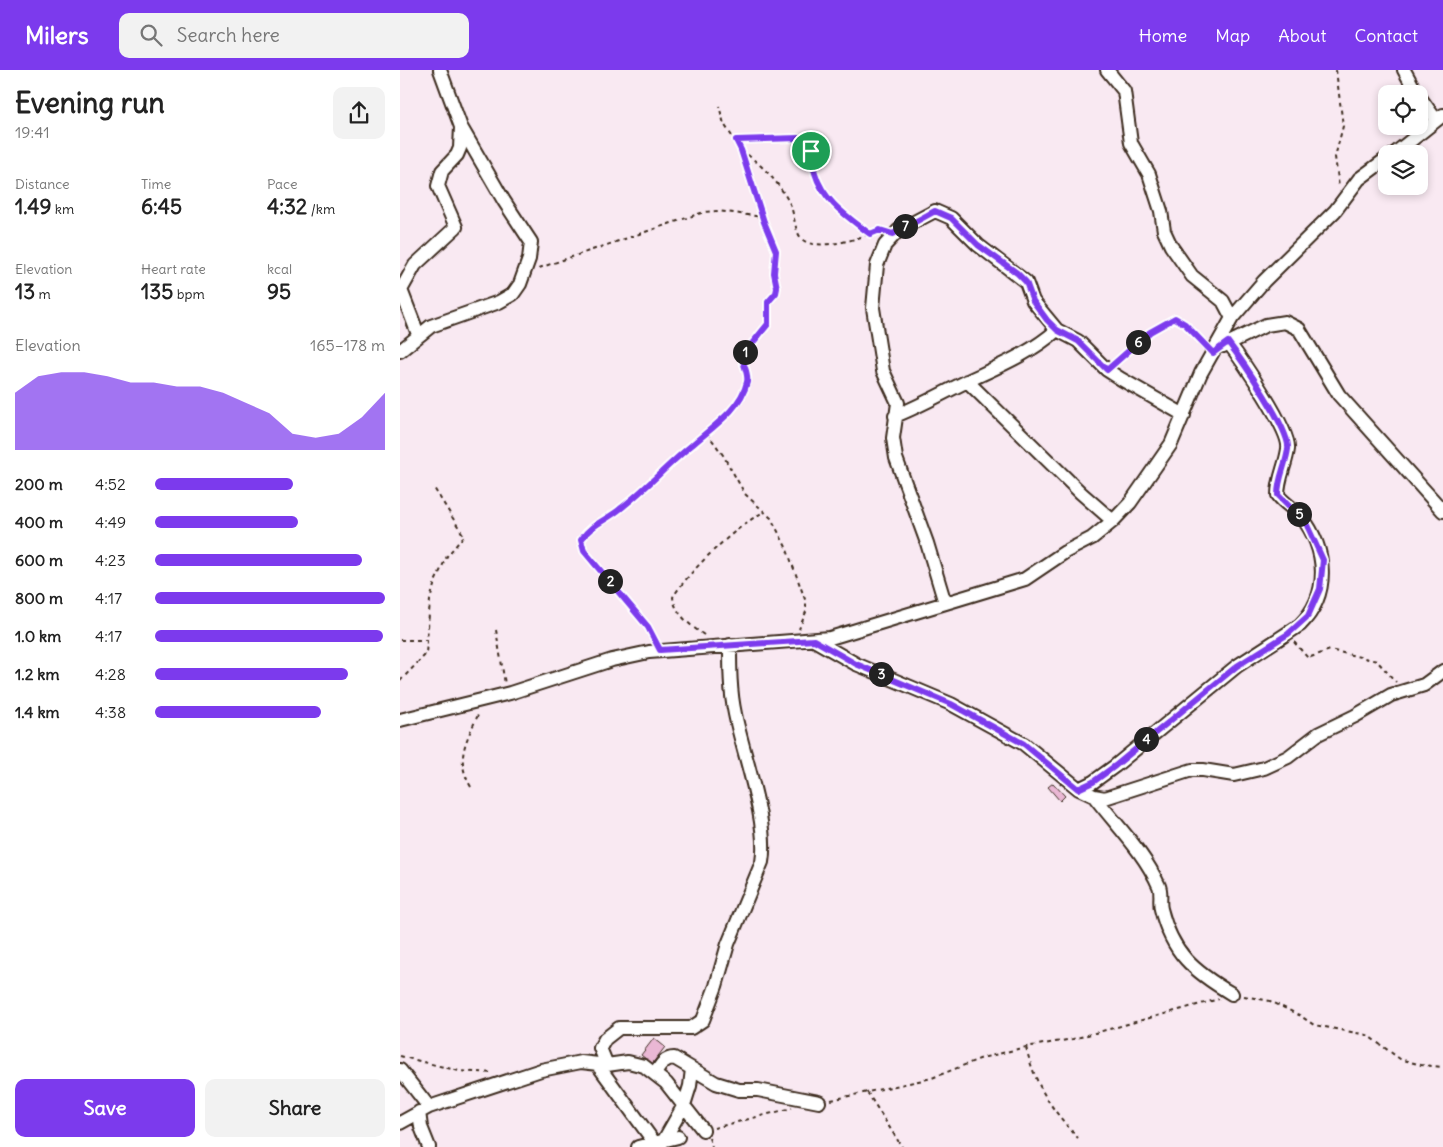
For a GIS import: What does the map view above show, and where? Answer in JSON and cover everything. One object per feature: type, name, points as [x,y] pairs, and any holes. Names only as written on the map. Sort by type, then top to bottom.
[{"type":"street","points":[[400,351],[418,334],[431,326],[509,297],[518,288],[527,271],[531,242],[494,185],[461,127],[440,70]]},
{"type":"street","points":[[1107,70],[1124,91],[1131,144],[1149,174],[1164,231],[1171,246],[1192,276],[1220,297],[1232,318]]},
{"type":"street","points":[[1404,70],[1412,85]]},
{"type":"street","points":[[1405,145],[1440,117],[1428,105]]},
{"type":"street","points":[[418,334],[400,290],[418,261],[456,226],[438,186],[442,171],[457,155],[460,148],[461,127]]},
{"type":"street","points":[[400,720],[506,693],[612,660],[660,650],[814,640],[848,633],[1025,579],[1065,552],[1092,538],[1113,521],[1145,484],[1171,444],[1201,373],[1232,318],[1264,281],[1342,202],[1359,179],[1378,165]]},
{"type":"street","points":[[945,603],[927,543],[896,458],[893,438],[898,402],[883,371],[872,308],[879,256],[893,234],[935,211],[943,213],[951,218],[978,245],[1026,282],[1033,301],[1057,330],[1078,341],[1107,370],[1184,415]]},
{"type":"street","points":[[1213,353],[1228,342],[1276,322],[1285,322],[1299,329],[1339,395],[1443,511]]},
{"type":"street","points":[[895,416],[918,407],[967,381],[1025,354],[1057,330]]},
{"type":"street","points":[[1078,789],[1093,782],[1115,766],[1237,666],[1288,634],[1308,616],[1315,603],[1323,572],[1323,560],[1306,523],[1278,495],[1280,473],[1288,449],[1285,433],[1242,360],[1228,342]]},
{"type":"street","points":[[967,381],[1081,493],[1113,521]]},
{"type":"street","points":[[814,640],[856,664],[951,704],[1024,744],[1078,789],[1094,796],[1105,798],[1197,769],[1234,776],[1264,768],[1288,757],[1318,734],[1356,716],[1391,695],[1424,684],[1443,671]]},
{"type":"street","points":[[659,1143],[602,1064],[600,1048],[605,1039],[619,1028],[691,1028],[703,1020],[716,986],[728,944],[762,862],[764,850],[761,826],[734,711],[725,645]]},
{"type":"street","points":[[1094,796],[1140,853],[1158,885],[1161,908],[1174,946],[1197,970],[1230,993]]},
{"type":"street","points":[[655,1074],[668,1058],[674,1058],[716,1083],[728,1087],[819,1102]]},
{"type":"street","points":[[400,1123],[424,1110],[512,1079],[567,1064],[635,1063],[655,1074],[666,1083],[704,1130]]},
{"type":"street","points":[[659,1143],[684,1105],[690,1086],[692,1069]]},
{"type":"street","points":[[400,1070],[424,1110],[421,1127],[429,1147]]},
{"type":"street","points":[[638,1147],[678,1137]]},
{"type":"path","points":[[1336,70],[1343,126],[1335,157],[1335,170],[1342,202]]},
{"type":"path","points":[[660,650],[648,627],[584,551],[581,540],[586,532],[620,510],[692,445],[707,434],[729,412],[744,390],[748,379],[742,356],[768,324],[768,302],[776,293],[774,273],[776,251],[762,217],[741,150],[724,124],[719,106]]},
{"type":"path","points":[[736,140],[804,139],[811,151],[815,174],[823,192],[831,202],[870,234]]},
{"type":"path","points":[[741,150],[764,167],[776,182],[790,203],[799,235],[803,240],[820,246],[880,230],[893,234]]},
{"type":"path","points":[[527,271],[586,250],[598,250],[704,212],[718,211],[762,217]]},
{"type":"path","points":[[1107,370],[1150,332],[1175,318],[1185,324],[1213,353]]},
{"type":"path","points":[[707,434],[749,500],[764,512],[774,524],[786,547],[806,602],[803,622],[787,642]]},
{"type":"path","points":[[400,681],[404,674],[426,654],[430,600],[435,582],[447,556],[464,536],[434,488]]},
{"type":"path","points":[[725,645],[709,640],[683,618],[674,604],[673,597],[691,574],[732,533],[764,512]]},
{"type":"path","points":[[496,630],[506,693]]},
{"type":"path","points":[[1288,634],[1308,658],[1330,650],[1377,660],[1404,691]]},
{"type":"path","points":[[400,640],[428,640]]},
{"type":"path","points":[[471,787],[463,771],[463,756],[465,743],[484,699]]},
{"type":"path","points":[[819,1102],[940,1076],[982,1058],[1026,1047],[1073,1039],[1136,1020],[1170,1014],[1214,1001],[1230,993],[1270,1001],[1314,1025],[1366,1035],[1400,1058],[1421,1065],[1443,1066]]},
{"type":"path","points":[[1026,1047],[1032,1074],[1044,1096],[1078,1138]]},
{"type":"path","points":[[400,1056],[459,1071],[496,1073],[512,1079]]},
{"type":"path","points":[[867,1092],[902,1147]]},
{"type":"path","points":[[704,1130],[795,1108]]},
{"type":"building","points":[[1053,783],[1065,796],[1060,801],[1048,787]]},
{"type":"building","points":[[654,1038],[665,1047],[652,1064],[641,1055]]},
{"type":"route","points":[[799,138],[808,142],[811,151],[815,174],[823,192],[831,202],[870,234],[880,230],[893,234],[935,211],[943,213],[951,218],[978,245],[1017,273],[1026,282],[1033,301],[1047,320],[1057,330],[1078,341],[1107,370],[1150,332],[1175,318],[1185,324],[1213,353],[1228,342],[1242,360],[1285,433],[1288,449],[1280,473],[1278,495],[1306,523],[1323,560],[1320,589],[1308,616],[1288,634],[1261,649],[1204,691],[1115,766],[1093,782],[1078,789],[1024,744],[951,704],[856,664],[814,640],[660,650],[648,627],[626,604],[605,574],[584,551],[581,540],[586,532],[620,510],[720,422],[737,401],[747,383],[748,376],[742,356],[768,324],[768,302],[776,293],[777,288],[774,273],[777,254],[762,217],[741,150],[736,140],[799,138]]}]
